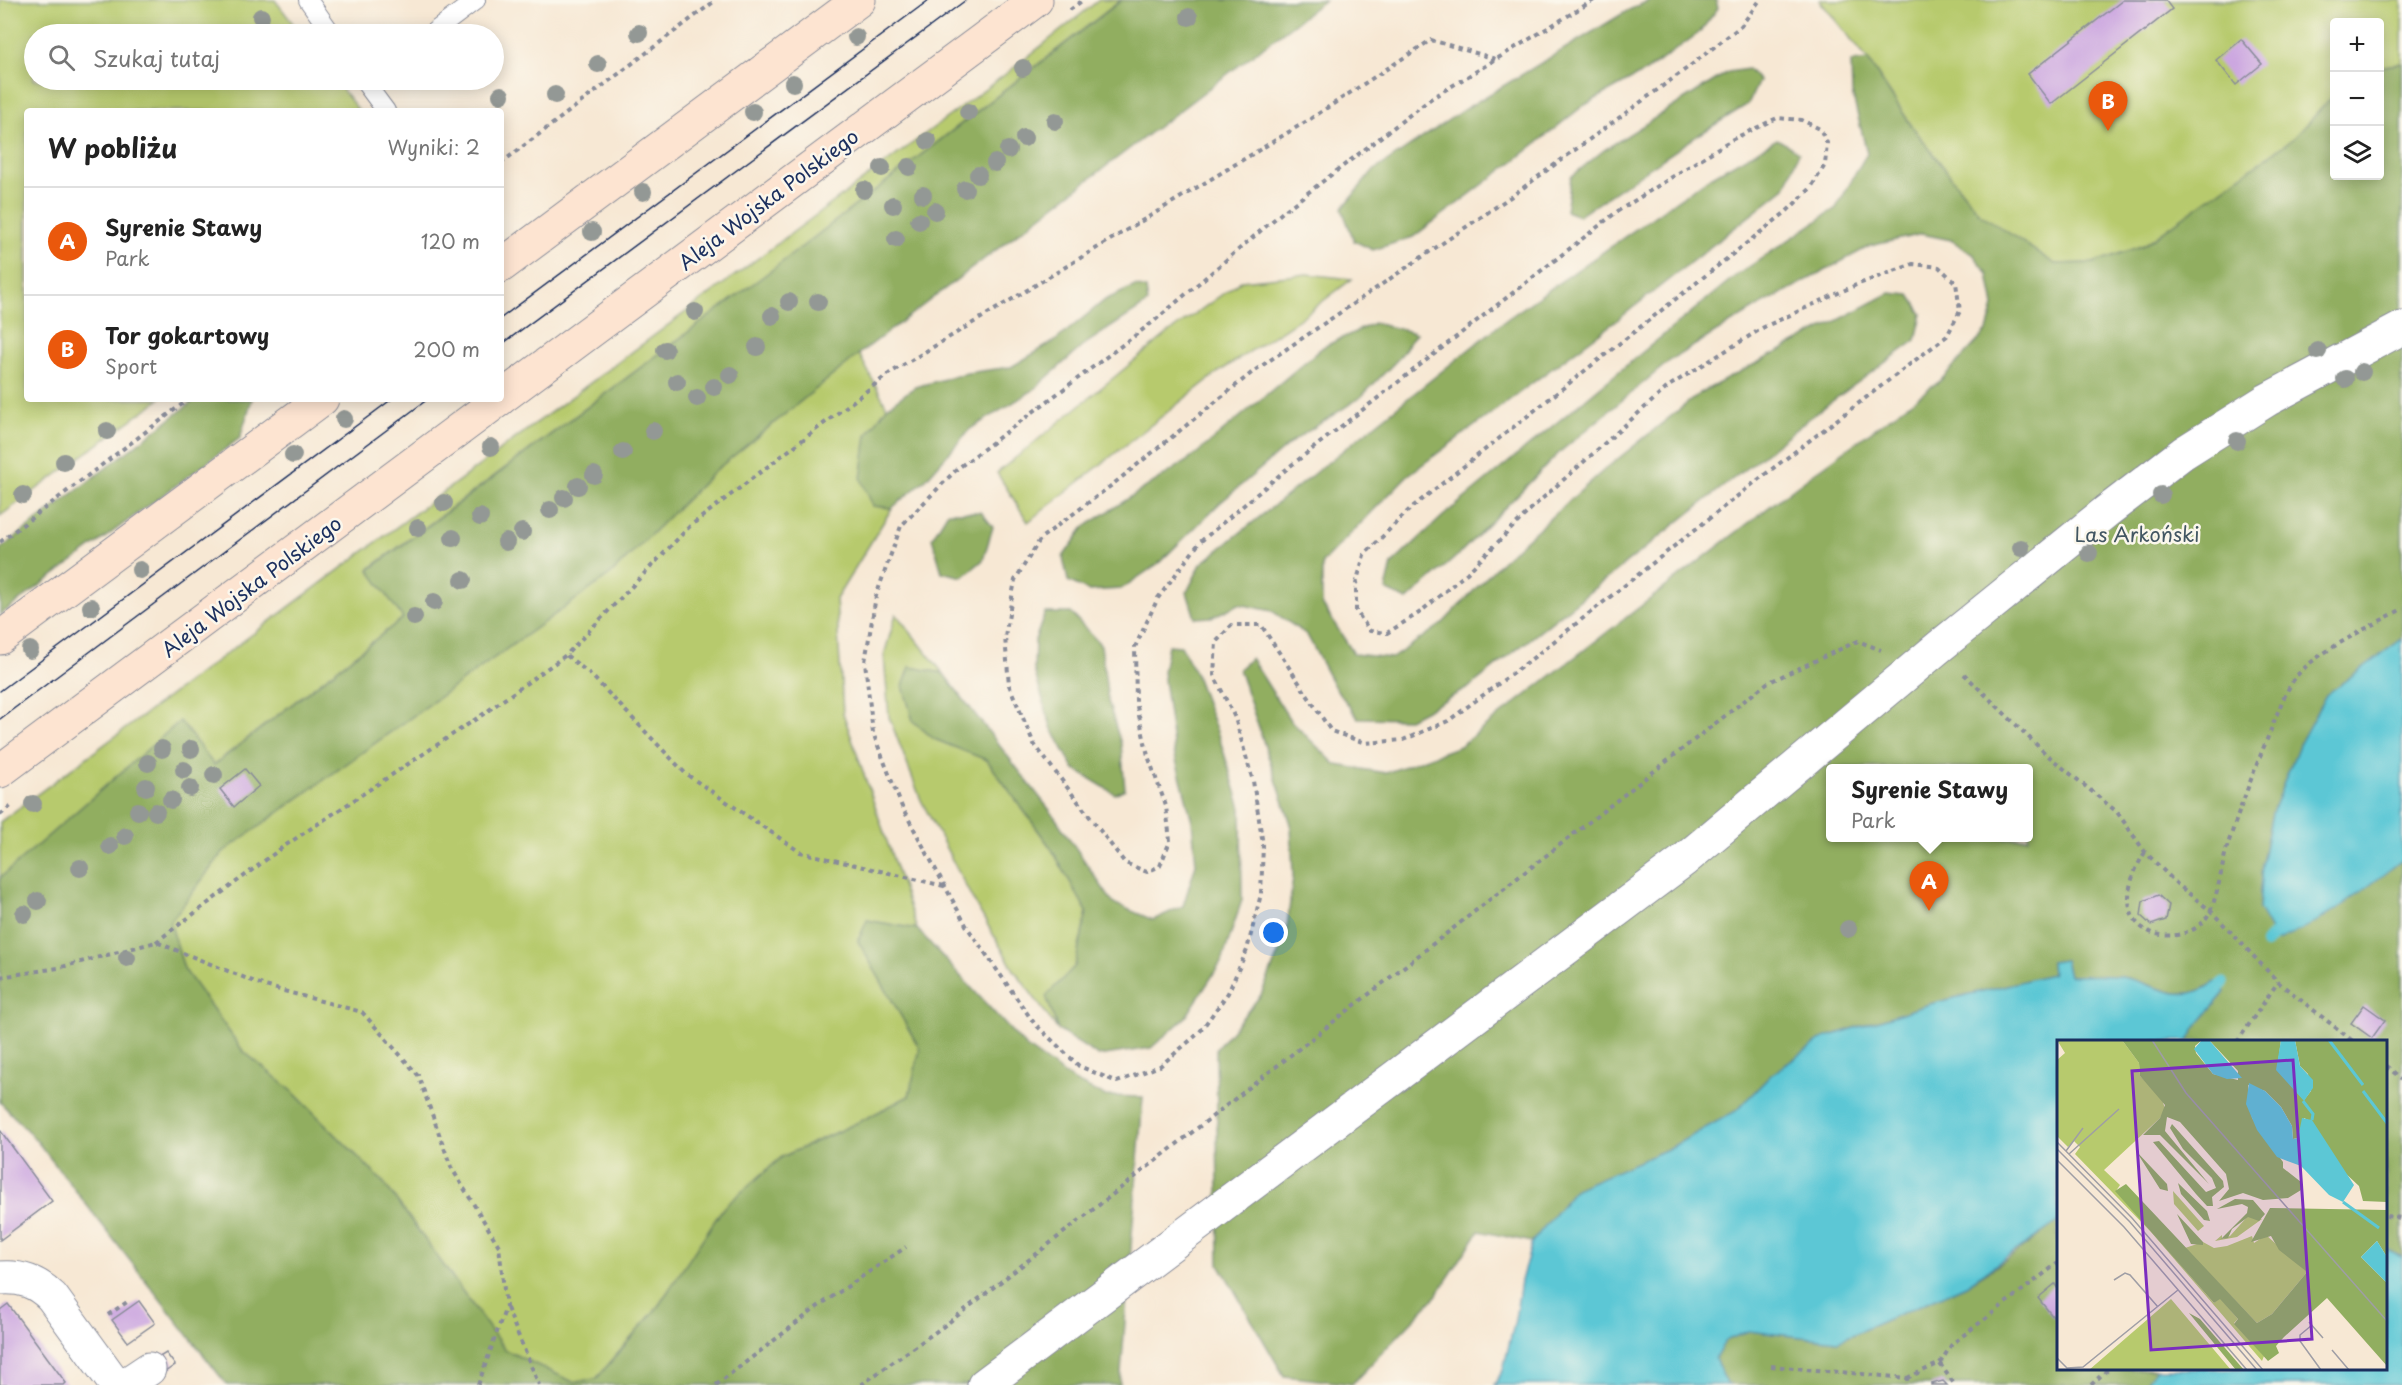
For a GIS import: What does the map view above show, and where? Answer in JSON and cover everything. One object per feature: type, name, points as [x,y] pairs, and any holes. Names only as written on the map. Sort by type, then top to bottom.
[{"type":"main road","points":[[504,264],[859,0]]},
{"type":"main road","name":"Aleja Wojska Polskiego","points":[[504,397],[1036,0]]},
{"type":"main road","points":[[0,638],[318,402]]},
{"type":"main road","name":"Aleja Wojska Polskiego","points":[[0,771],[497,402]]},
{"type":"street","points":[[984,1385],[1683,861],[2107,511],[2184,453],[2267,400],[2402,328]]},
{"type":"street","points":[[0,1278],[25,1280],[40,1285],[52,1297],[116,1385]]},
{"type":"lane","points":[[308,0],[325,24]]},
{"type":"lane","points":[[444,24],[476,0]]},
{"type":"lane","points":[[373,90],[384,108]]},
{"type":"path","points":[[504,161],[716,0]]},
{"type":"path","points":[[1594,0],[1432,98],[1284,211],[1154,322],[957,469],[901,526],[876,596],[865,662],[873,733],[902,807],[967,927],[1034,1023],[1079,1066],[1118,1082],[1160,1066],[1199,1033],[1228,993],[1247,950],[1261,894],[1263,845],[1253,781],[1235,718],[1214,675],[1216,642],[1232,625],[1261,625],[1331,731],[1365,743],[1403,740],[1448,721],[1524,665],[1759,479],[1947,336],[1960,311],[1956,283],[1939,267],[1913,264],[1856,285],[1764,327],[1669,386],[1534,506],[1467,573],[1419,613],[1387,633],[1370,631],[1356,611],[1356,584],[1364,555],[1411,508],[1786,212],[1810,189],[1826,165],[1827,143],[1820,129],[1802,120],[1777,118],[1731,140],[1618,211],[1289,467],[1200,542],[1158,598],[1135,647],[1136,702],[1148,756],[1166,806],[1170,841],[1160,866],[1147,872],[1125,863],[1034,744],[1009,684],[1005,637],[1015,580],[1041,538],[1113,484],[1254,371],[1509,198],[1686,69],[1741,26],[1760,0]]},
{"type":"path","points":[[0,977],[58,968],[156,942],[283,847],[482,716],[566,655],[690,526],[890,373],[1297,127],[1431,40],[1496,59]]},
{"type":"path","points":[[0,542],[185,402]]},
{"type":"path","points":[[2145,852],[2133,871],[2129,894],[2130,910],[2138,923],[2159,935],[2174,936],[2196,928],[2211,911],[2220,870],[2246,789],[2278,712],[2296,676],[2335,646],[2402,609]]},
{"type":"path","points":[[861,1385],[957,1316],[1767,682],[1858,641],[1929,656],[1985,697],[2046,754],[2117,812],[2145,852],[2177,885],[2211,911],[2278,982],[2353,1040]]},
{"type":"path","points":[[566,655],[590,674],[686,774],[800,852],[944,886]]},
{"type":"path","points":[[156,942],[265,986],[362,1011],[418,1075],[451,1167],[499,1246],[506,1307],[540,1385]]},
{"type":"path","points":[[2238,1040],[2278,982]]},
{"type":"path","points":[[2387,1068],[2402,1079]]},
{"type":"path","points":[[2387,1216],[2402,1218]]},
{"type":"path","points":[[716,1385],[820,1305],[906,1247]]},
{"type":"path","points":[[1771,1366],[1907,1378],[1940,1363],[1952,1344],[2057,1264]]},
{"type":"path","points":[[478,1385],[506,1307]]},
{"type":"path","points":[[1940,1363],[1955,1385]]},
{"type":"path","points":[[2091,1385],[2107,1370]]},
{"type":"path","points":[[1907,1378],[1908,1385]]},
{"type":"green space","points":[[0,0],[275,0],[293,24],[24,24],[24,90],[343,90],[357,108],[24,108],[24,402],[156,402],[0,516]]},
{"type":"green space","points":[[1099,0],[1121,0],[777,266],[369,569],[403,618],[213,765],[180,721],[0,878],[0,822],[1011,70]]},
{"type":"green space","points":[[1122,0],[1325,0],[859,354],[716,470],[610,575],[223,852],[170,922],[184,969],[243,1051],[291,1090],[384,1183],[505,1350],[573,1382],[596,1379],[657,1308],[723,1208],[782,1157],[909,1096],[920,1049],[858,941],[867,920],[917,929],[1026,1047],[1074,1081],[1105,1096],[1143,1097],[1120,1385],[227,1385],[36,1140],[0,1102],[0,878],[180,721],[214,765],[403,618],[369,570],[777,266]]},
{"type":"green space","points":[[1650,0],[1716,0],[1718,8],[1700,32],[1646,71],[1583,106],[1413,237],[1373,250],[1354,241],[1342,209],[1372,172],[1465,109],[1627,11]]},
{"type":"green space","points":[[1819,0],[2402,0],[2402,63],[2384,66],[2384,18],[2330,18],[2330,99],[2295,137],[2144,245],[2093,263],[2055,264],[1979,213],[1911,125],[1868,60]]},
{"type":"green space","name":"Las Arkoński","points":[[1868,60],[1911,125],[1979,213],[2055,264],[2093,263],[2144,245],[2295,137],[2330,99],[2330,180],[2384,180],[2384,66],[2402,63],[2402,639],[2326,695],[2299,745],[2272,813],[2262,864],[2259,909],[2376,880],[2402,860],[2402,1257],[2387,1250],[2387,1040],[2189,1040],[2196,1027],[2225,992],[2215,982],[2190,993],[2179,993],[2121,977],[2069,976],[2065,960],[2051,962],[2052,974],[1930,1004],[1824,1038],[1771,1075],[1736,1111],[1668,1149],[1575,1189],[1532,1242],[1479,1231],[1436,1296],[1352,1384],[1284,1376],[1219,1264],[1216,1049],[1261,995],[1286,935],[1293,877],[1291,824],[1239,669],[1251,658],[1290,720],[1336,765],[1386,773],[1460,746],[1795,487],[1940,381],[1987,331],[1994,306],[1988,274],[1973,254],[1951,240],[1922,234],[1870,246],[1757,307],[1672,359],[1561,451],[1457,556],[1407,600],[1386,590],[1392,564],[1443,516],[1734,277],[1836,208],[1867,153],[1852,93],[1851,62]]},
{"type":"green space","points":[[1748,69],[1759,81],[1748,104],[1579,216],[1566,211],[1571,177],[1604,150],[1728,72]]},
{"type":"green space","points":[[1777,139],[1799,152],[1785,188],[1620,318],[1407,476],[1322,563],[1322,604],[1354,654],[1392,658],[1442,624],[1502,561],[1604,470],[1700,393],[1890,293],[1910,295],[1922,314],[1916,340],[1820,410],[1468,688],[1409,719],[1358,718],[1334,686],[1307,635],[1272,611],[1239,604],[1212,617],[1195,618],[1187,592],[1201,564],[1507,319],[1709,178]]},
{"type":"green space","points":[[1307,274],[1352,279],[1298,320],[1217,373],[1028,522],[997,473],[1167,334],[1241,281]]},
{"type":"green space","points":[[1135,286],[1146,289],[1148,303],[1085,344],[1032,391],[970,429],[926,479],[892,508],[873,506],[861,479],[867,435],[887,407],[915,387],[967,373],[1011,367],[1055,341],[1105,300]]},
{"type":"green space","points":[[1374,323],[1416,333],[1399,358],[1361,397],[1293,441],[1220,503],[1159,563],[1121,589],[1089,591],[1068,581],[1063,557],[1084,527],[1190,459],[1323,347]]},
{"type":"green space","points":[[859,354],[887,407],[867,435],[873,506],[892,508],[836,599],[843,713],[917,929],[868,920],[858,941],[920,1049],[909,1096],[782,1157],[724,1208],[657,1308],[596,1379],[573,1382],[505,1350],[384,1183],[291,1090],[243,1051],[184,969],[170,922],[223,852],[610,575],[716,470]]},
{"type":"green space","points":[[192,402],[251,402],[240,438],[0,615],[0,549]]},
{"type":"green space","points":[[948,512],[981,512],[993,527],[983,560],[963,577],[942,572],[932,538]]},
{"type":"green space","points":[[1045,613],[1071,613],[1101,645],[1108,701],[1121,744],[1125,789],[1115,794],[1074,769],[1051,727],[1034,670],[1035,640]]},
{"type":"green space","points":[[896,614],[943,673],[910,667],[934,739],[987,760],[1051,848],[1087,912],[1075,966],[1047,996],[1058,1030],[1014,970],[973,900],[921,800],[889,717],[884,655]]},
{"type":"green space","points":[[1168,645],[1181,646],[1194,670],[1220,740],[1241,808],[1242,900],[1222,961],[1186,1017],[1151,1048],[1098,1056],[1058,1030],[1046,996],[1075,966],[1087,912],[1051,848],[987,760],[934,739],[913,721],[903,686],[910,667],[943,673],[1052,813],[1113,903],[1153,920],[1183,906],[1196,864],[1192,821],[1174,752],[1163,672]]},
{"type":"green space","points":[[2057,1222],[2057,1370],[2155,1370],[2144,1385],[1730,1385],[1727,1384],[1715,1359],[1725,1341],[1748,1331],[1838,1341],[1966,1285],[2008,1259]]},
{"type":"water","points":[[2402,639],[2402,860],[2327,915],[2277,941],[2259,909],[2262,864],[2272,813],[2299,745],[2326,695]]},
{"type":"water","points":[[2065,960],[2069,976],[2121,977],[2168,992],[2180,993],[2191,993],[2215,982],[2225,992],[2196,1027],[2189,1040],[2057,1040],[2057,1222],[2052,1226],[1966,1285],[1838,1341],[1748,1331],[1725,1341],[1715,1359],[1727,1384],[1730,1385],[1494,1385],[1503,1370],[1515,1320],[1521,1281],[1532,1242],[1575,1189],[1668,1149],[1736,1111],[1771,1075],[1824,1038],[1930,1004],[2052,974],[2051,962]]},
{"type":"water","points":[[2387,1250],[2402,1257],[2402,1385],[2144,1385],[2155,1370],[2387,1370]]},
{"type":"building","points":[[2123,0],[2165,0],[2172,9],[2051,104],[2028,74]]},
{"type":"building","points":[[2241,39],[2262,64],[2236,85],[2216,60]]},
{"type":"building","points":[[245,769],[259,786],[234,807],[220,789]]},
{"type":"building","points":[[2158,895],[2169,905],[2166,920],[2151,925],[2141,916],[2143,901]]},
{"type":"building","points":[[2364,1005],[2385,1020],[2372,1038],[2351,1023]]},
{"type":"building","points":[[0,1130],[52,1201],[0,1240]]},
{"type":"building","points":[[2055,1284],[2057,1313],[2053,1317],[2038,1298]]},
{"type":"building","points":[[139,1301],[155,1323],[128,1342],[112,1320]]},
{"type":"building","points":[[8,1304],[66,1383],[64,1385],[0,1385],[0,1310]]},
{"type":"building","points":[[166,1353],[175,1365],[162,1374],[153,1361]]},
{"type":"building","points":[[1943,1381],[1947,1385],[1931,1385],[1931,1384]]},
{"type":"waterway","points":[[2266,943],[2272,936]]},
{"type":"waterway","points":[[2219,987],[2223,983]]},
{"type":"tram line","points":[[504,316],[929,0]]},
{"type":"tram line","points":[[504,343],[966,0]]},
{"type":"tram line","points":[[0,691],[388,402]]},
{"type":"tram line","points":[[0,719],[424,402]]},
{"type":"place","name":"Tor gokartowy","points":[[2108,131]]},
{"type":"place","name":"Syrenie Stawy","points":[[1929,911]]}]
